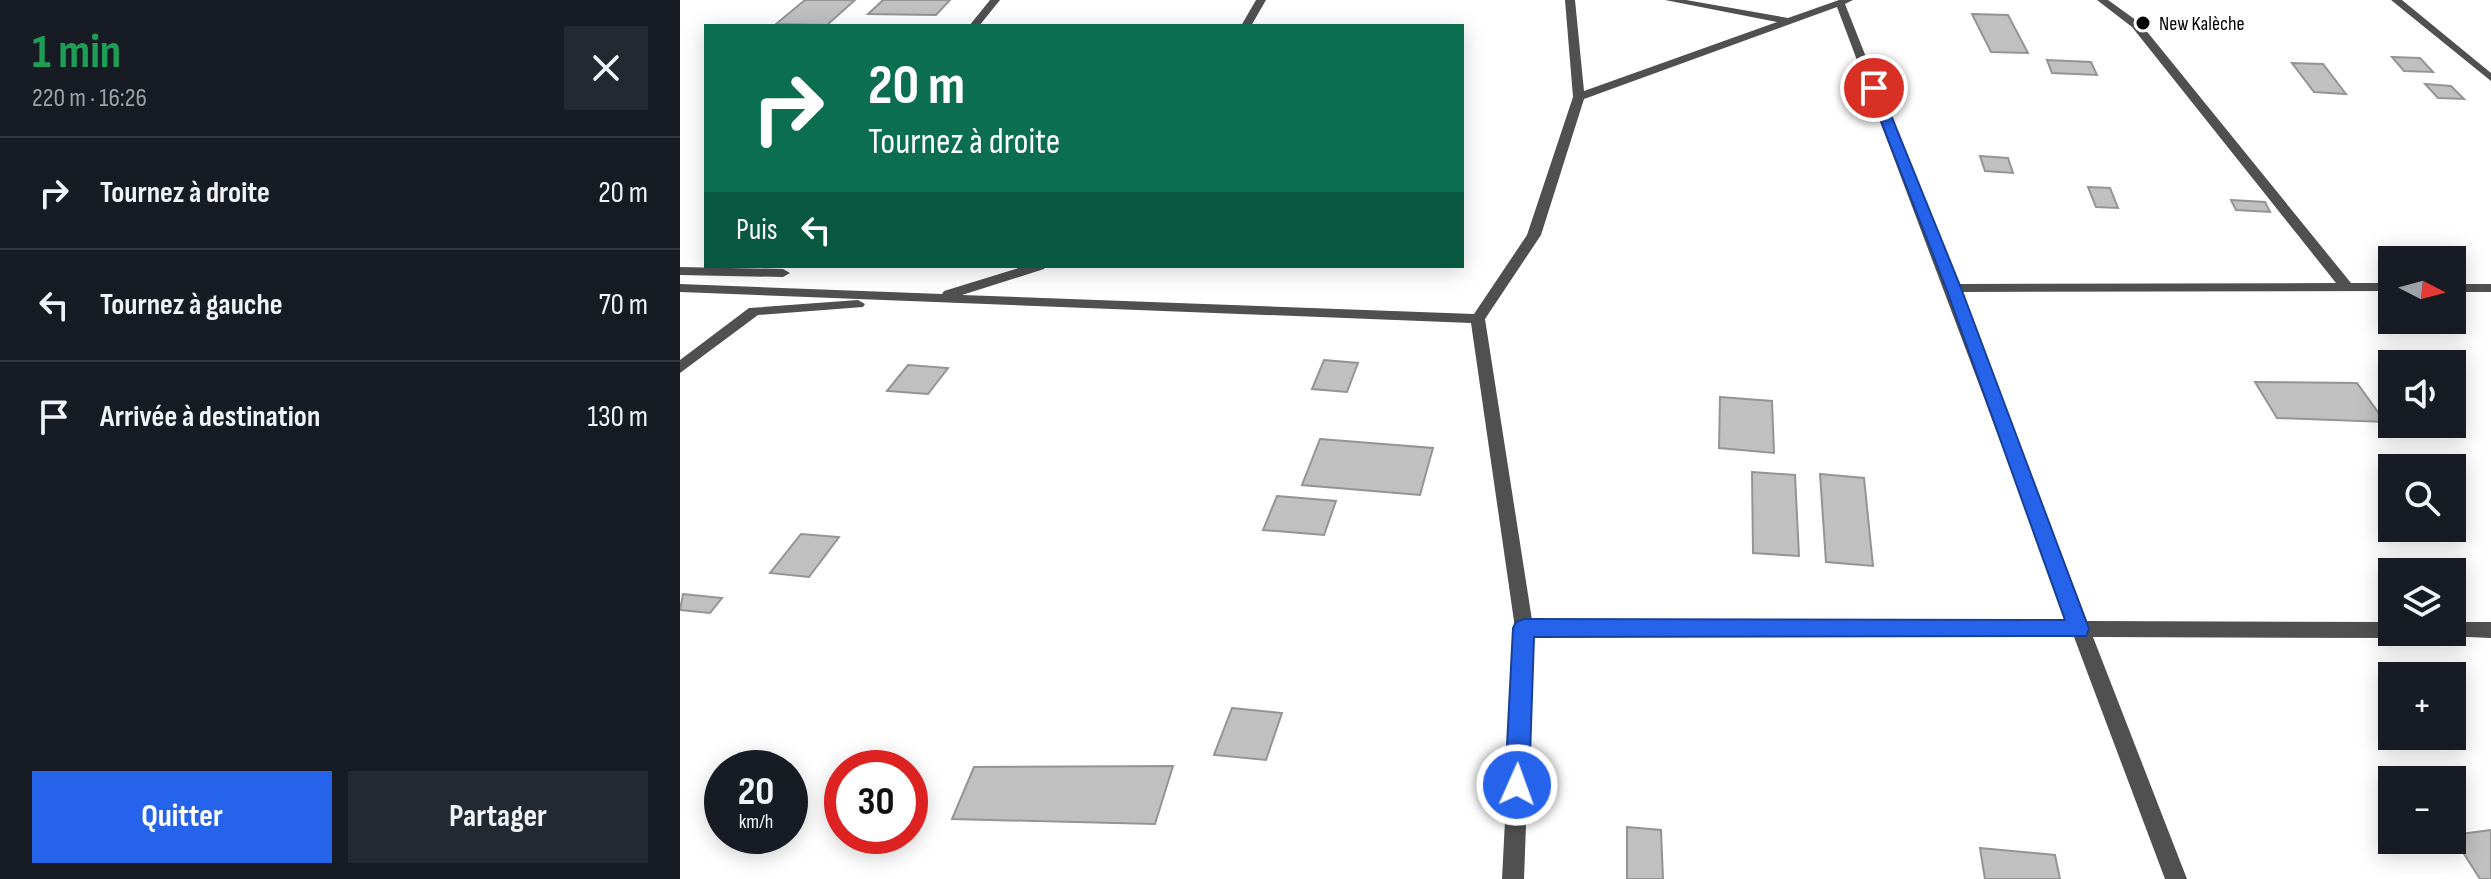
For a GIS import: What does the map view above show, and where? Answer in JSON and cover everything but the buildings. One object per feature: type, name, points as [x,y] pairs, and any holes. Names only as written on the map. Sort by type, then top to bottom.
[{"type":"street","points":[[976,24],[995,0]]},
{"type":"street","points":[[1247,24],[1262,0]]},
{"type":"street","points":[[1513,879],[1524,628],[1478,319],[1534,235],[1579,97],[1570,0]]},
{"type":"street","points":[[1670,0],[1789,22]]},
{"type":"street","points":[[2102,0],[2136,25],[2346,286]]},
{"type":"street","points":[[2396,0],[2491,78]]},
{"type":"street","points":[[1579,97],[1845,2],[2079,629],[2176,879]]},
{"type":"street","points":[[680,368],[754,311],[935,298],[1032,268]]},
{"type":"street","points":[[769,291],[786,269]]},
{"type":"street","points":[[680,271],[786,269]]},
{"type":"street","points":[[1954,288],[2378,287]]},
{"type":"street","points":[[680,288],[1478,319]]},
{"type":"street","points":[[2466,288],[2491,288]]},
{"type":"street","points":[[1524,628],[2378,630]]},
{"type":"street","points":[[2466,630],[2491,630]]},
{"type":"place","name":"New Kalèche","points":[[2143,23]]},
{"type":"route","points":[[1517,785],[1524,628],[2079,629],[1954,288],[1874,88]]}]
